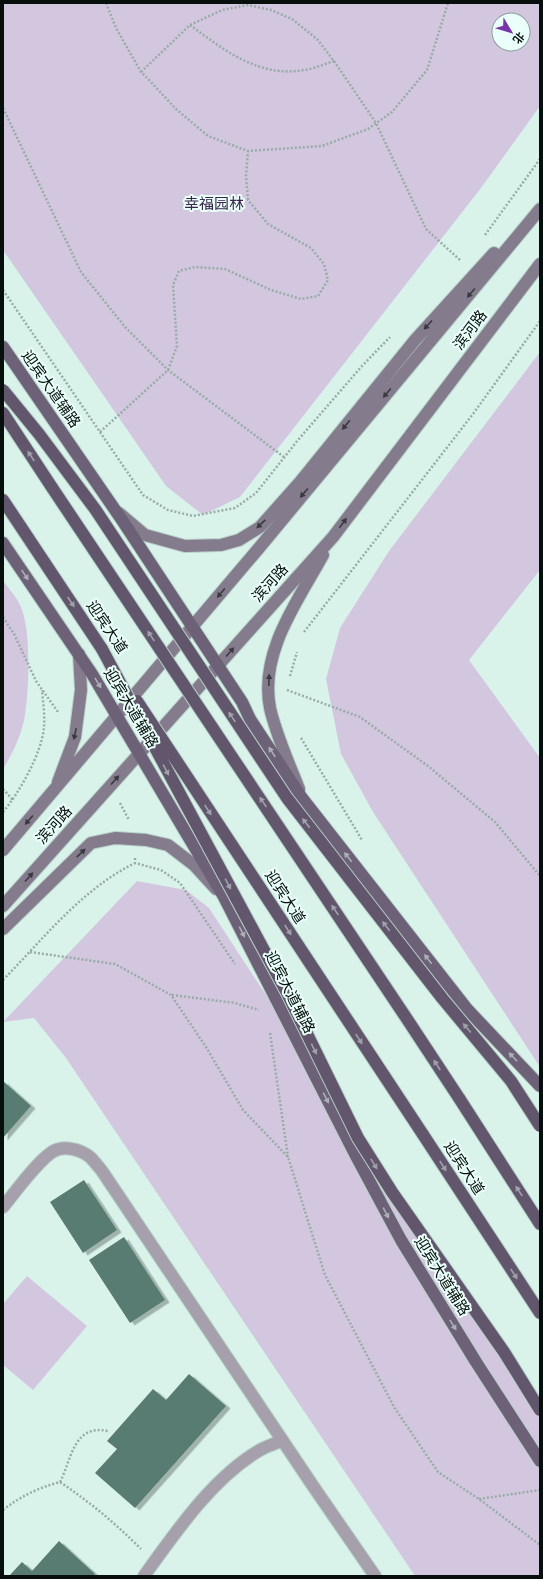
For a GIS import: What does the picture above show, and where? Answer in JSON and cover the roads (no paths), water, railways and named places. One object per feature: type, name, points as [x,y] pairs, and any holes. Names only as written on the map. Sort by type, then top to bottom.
[{"type":"highway","points":[[3,390],[39,434],[95,509],[287,798],[442,998],[511,1081],[540,1126]]},
{"type":"highway","points":[[3,413],[406,1016],[540,1224]]},
{"type":"highway","name":"迎宾大道","points":[[3,500],[540,1313]]},
{"type":"highway","points":[[102,649],[287,993],[358,1138],[392,1192],[504,1352],[540,1410]]},
{"type":"main road","points":[[115,510],[145,534],[185,546],[221,544],[239,540],[260,527],[300,482],[415,340],[540,204]]},
{"type":"main road","name":"滨河路","points":[[3,850],[192,627],[540,209]]},
{"type":"main road","name":"滨河路","points":[[3,906],[333,537],[540,264]]},
{"type":"main road","name":"迎宾大道辅路","points":[[3,347],[115,510],[218,665],[302,798],[467,1009],[540,1086]]},
{"type":"main road","points":[[302,798],[270,708],[270,666],[286,622],[333,537]]},
{"type":"main road","name":"迎宾大道辅路","points":[[3,543],[79,654],[140,753],[224,897],[356,1156],[401,1240],[476,1362],[540,1460]]},
{"type":"main road","points":[[55,790],[75,737],[81,690],[79,654]]},
{"type":"main road","points":[[3,929],[91,843],[115,838],[136,839],[168,845],[194,865],[224,897]]},
{"type":"lane","points":[[3,1207],[43,1160],[53,1152],[62,1148],[76,1150],[89,1156],[106,1178],[375,1576]]},
{"type":"lane","points":[[144,1576],[203,1498],[237,1467],[259,1450],[282,1440]]},
{"type":"park label","name":"幸福园林","points":[[214,204]]}]
